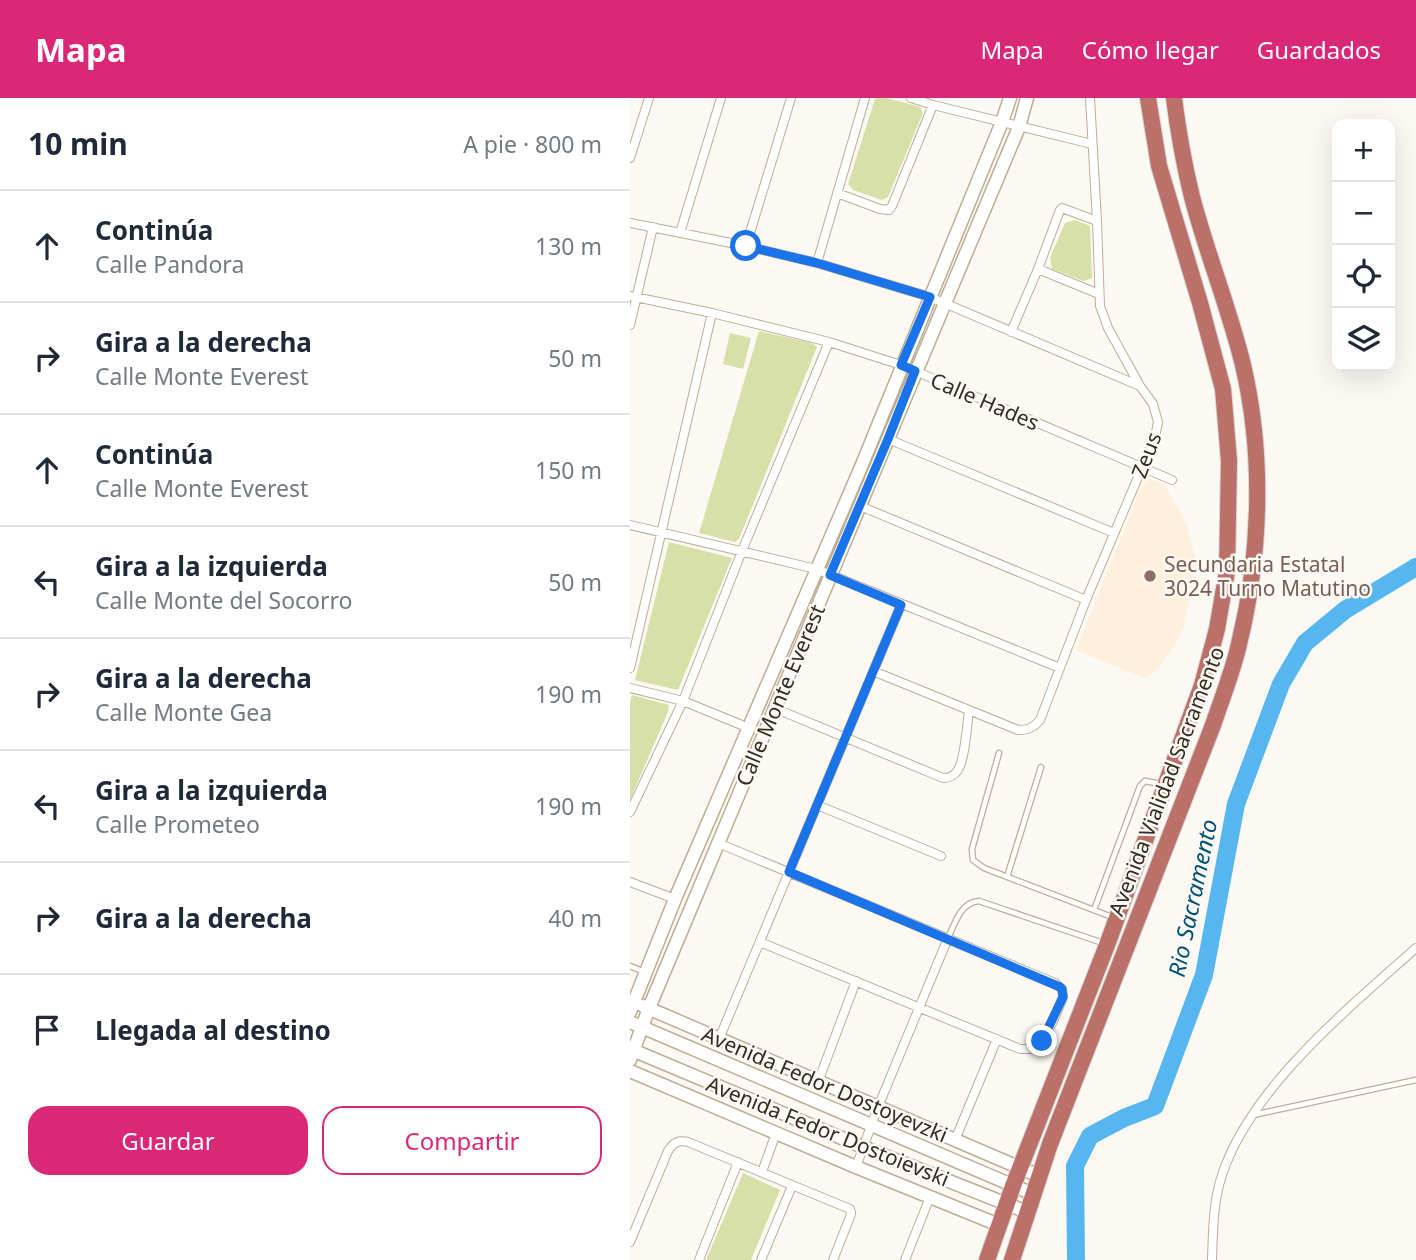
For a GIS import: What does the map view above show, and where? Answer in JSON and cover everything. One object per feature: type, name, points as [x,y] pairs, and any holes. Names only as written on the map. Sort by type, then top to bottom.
[{"type":"highway","name":"Avenida Vialidad Sacramento","points":[[987,1260],[1202,685],[1222,607],[1228,549],[1229,461],[1223,389],[1159,166],[1148,98]]},
{"type":"highway","name":"Avenida Vialidad Sacramento","points":[[1012,1260],[1039,1176],[1217,713],[1240,644],[1252,573],[1257,475],[1247,383],[1193,199],[1179,136],[1174,98]]},
{"type":"street","points":[[630,158],[649,98]]},
{"type":"street","points":[[680,233],[721,98]]},
{"type":"street","points":[[746,246],[791,98]]},
{"type":"street","points":[[817,263],[865,98]]},
{"type":"street","points":[[911,98],[1092,144]]},
{"type":"street","name":"Calle Monte Everest","points":[[631,1005],[861,467],[1010,98]]},
{"type":"street","name":"Calle Monte Everest","points":[[631,1053],[636,1025],[649,1008],[1019,127],[1027,98]]},
{"type":"street","name":"Zeus","points":[[969,711],[1018,730],[1027,730],[1040,720],[1158,422],[1153,404],[1140,386],[1103,316],[1099,294],[1090,98]]},
{"type":"street","points":[[837,192],[889,210],[933,105]]},
{"type":"street","points":[[1011,332],[1061,209],[1097,221]]},
{"type":"street","points":[[630,223],[817,263],[930,297],[1140,386]]},
{"type":"street","points":[[630,325],[633,296],[653,227]]},
{"type":"street","points":[[1038,269],[1099,294]]},
{"type":"street","name":"Calle Hades","points":[[633,296],[829,342],[901,365],[1172,480]]},
{"type":"street","points":[[630,668],[712,313]]},
{"type":"street","points":[[630,812],[683,701],[829,342]]},
{"type":"street","points":[[888,439],[1114,533]]},
{"type":"street","points":[[860,506],[1086,600]]},
{"type":"street","points":[[630,525],[816,569],[1060,668]]},
{"type":"street","points":[[719,1040],[901,605]]},
{"type":"street","points":[[774,708],[943,779],[955,774],[961,764],[969,711],[873,671]]},
{"type":"street","points":[[630,688],[683,701],[749,728]]},
{"type":"street","points":[[817,805],[941,856]]},
{"type":"street","points":[[718,843],[1055,983],[1062,989],[1063,997],[1042,1041],[1035,1047],[1020,1049],[760,942]]},
{"type":"street","points":[[630,882],[675,899]]},
{"type":"street","points":[[856,1167],[948,938]]},
{"type":"street","points":[[1212,1260],[1215,1207],[1222,1177],[1233,1145],[1252,1115],[1316,1040],[1416,947]]},
{"type":"street","points":[[818,1082],[856,981]]},
{"type":"street","name":"Avenida Fedor Dostoyevzki","points":[[631,1005],[649,1008],[1020,1168]]},
{"type":"street","name":"Avenida Fedor Dostoyevzki","points":[[636,1025],[1013,1186]]},
{"type":"street","points":[[955,1140],[997,1039]]},
{"type":"street","name":"Avenida Fedor Dostoievski","points":[[631,1053],[1027,1212]]},
{"type":"street","points":[[630,1071],[999,1225]]},
{"type":"street","points":[[762,1172],[776,1133]]},
{"type":"street","points":[[630,1241],[668,1151],[678,1141],[688,1142],[848,1207],[851,1210],[832,1260]]},
{"type":"street","points":[[699,1260],[738,1162]]},
{"type":"street","points":[[1020,1168],[1039,1176]]},
{"type":"street","points":[[761,1260],[792,1186]]},
{"type":"street","points":[[1013,1186],[1033,1194]]},
{"type":"street","points":[[905,1260],[930,1197]]},
{"type":"lane","points":[[999,753],[972,849],[973,860],[984,868],[1116,919]]},
{"type":"lane","points":[[1007,877],[1041,767]]},
{"type":"lane","points":[[1094,911],[1140,786],[1145,781],[1165,785]]},
{"type":"lane","points":[[948,938],[967,904],[979,901],[1107,945]]},
{"type":"lane","points":[[630,966],[646,972]]},
{"type":"lane","points":[[1252,1115],[1416,1080]]},
{"type":"shaded area","name":"Secundaria Estatal 3024 Turno Matutino","points":[[1148,478],[1165,485],[1186,523],[1197,562],[1184,626],[1175,645],[1158,669],[1145,679],[1076,650],[1143,483]]},
{"type":"green space","points":[[875,99],[920,107],[923,113],[888,197],[882,200],[853,190],[848,184]]},
{"type":"green space","points":[[1075,220],[1090,226],[1092,278],[1084,281],[1052,269],[1050,258],[1065,223]]},
{"type":"green space","points":[[759,331],[812,343],[817,347],[739,539],[735,542],[699,533]]},
{"type":"green space","points":[[730,333],[751,338],[743,369],[723,364]]},
{"type":"green space","points":[[669,542],[732,558],[678,690],[635,680]]},
{"type":"green space","points":[[632,695],[669,705],[630,800],[630,703]]},
{"type":"green space","points":[[743,1173],[780,1190],[751,1260],[706,1260]]},
{"type":"waterway","name":"Rio Sacramento","points":[[1076,1260],[1075,1166],[1090,1136],[1155,1106],[1204,975],[1236,804],[1281,684],[1305,643],[1345,610],[1416,567]]},
{"type":"place","name":"Secundaria Estatal 3024 Turno Matutino","points":[[1150,576]]},
{"type":"route","points":[[746,246],[817,263],[930,297],[901,365],[915,371],[830,575],[901,605],[789,872],[1055,983],[1062,989],[1063,997],[1042,1041]]}]
